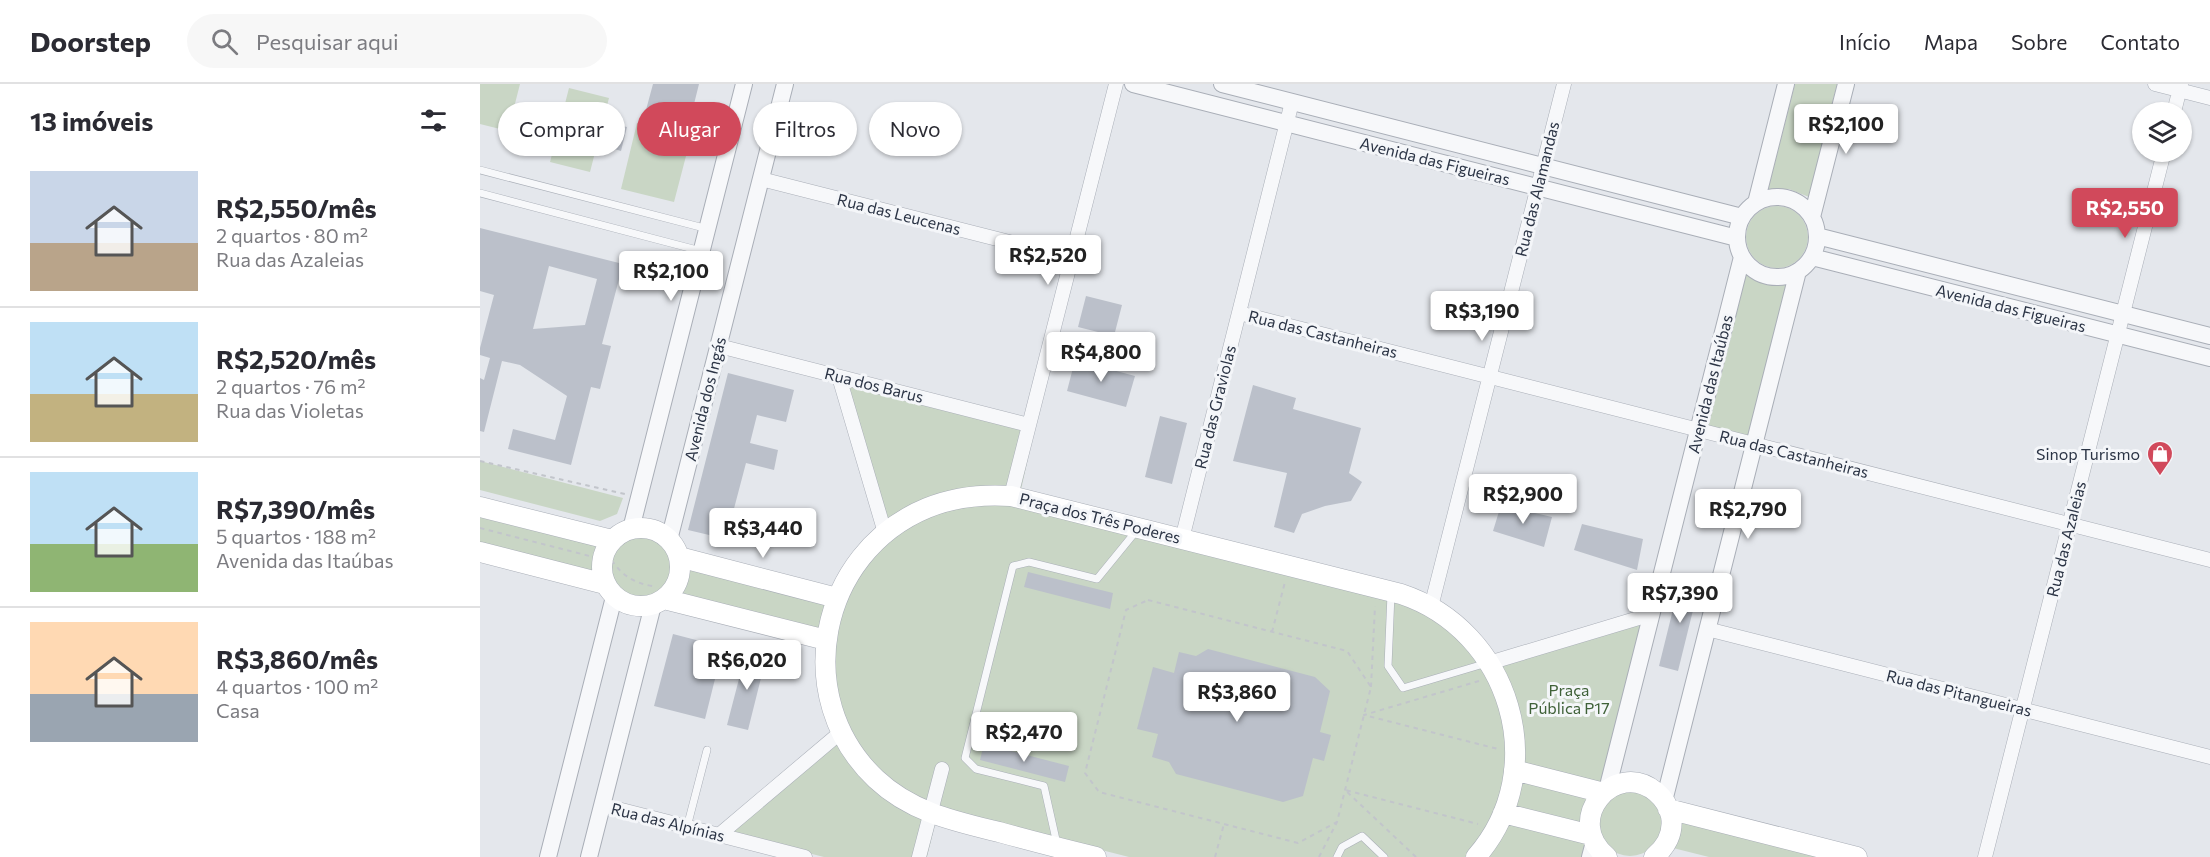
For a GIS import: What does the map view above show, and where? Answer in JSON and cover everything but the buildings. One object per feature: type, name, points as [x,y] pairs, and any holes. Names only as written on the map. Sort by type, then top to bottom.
[{"type":"main road","name":"Praça dos Três Poderes","points":[[1096,857],[930,814],[910,804],[875,778],[861,763],[842,732],[831,705],[827,684],[826,640],[830,620],[837,598],[858,561],[885,533],[906,518],[926,508],[968,496],[1011,496],[1383,590],[1411,598],[1431,607],[1465,633],[1493,669],[1509,707],[1514,728],[1515,761],[1510,793],[1499,821],[1476,857]]},
{"type":"main road","points":[[480,507],[612,540]]},
{"type":"main road","points":[[610,590],[601,569],[602,559],[612,540],[631,529],[652,530],[669,540],[681,564],[675,588],[658,602]]},
{"type":"main road","points":[[480,552],[610,590],[634,606],[658,602],[826,640]]},
{"type":"main road","points":[[679,557],[837,598]]},
{"type":"main road","points":[[1515,761],[1606,792]]},
{"type":"main road","points":[[1592,845],[1590,816],[1596,801],[1606,792],[1622,784],[1639,784],[1653,790],[1666,805],[1671,824],[1663,855]]},
{"type":"main road","points":[[1666,805],[1857,857]]},
{"type":"main road","points":[[1499,821],[1592,845],[1607,857]]},
{"type":"street","points":[[631,529],[744,84]]},
{"type":"street","name":"Avenida dos Ingás","points":[[669,540],[785,84]]},
{"type":"street","points":[[1011,496],[1116,84]]},
{"type":"street","name":"Avenida das Figueiras","points":[[1133,84],[1737,238]]},
{"type":"street","name":"Avenida das Figueiras","points":[[1222,84],[1743,217]]},
{"type":"street","name":"Rua das Alamandas","points":[[1431,607],[1564,84]]},
{"type":"street","points":[[1756,203],[1786,84]]},
{"type":"street","points":[[1812,217],[1846,84]]},
{"type":"street","points":[[2155,84],[2180,87],[2210,98]]},
{"type":"street","points":[[2176,102],[2180,87]]},
{"type":"street","name":"Rua das Graviolas","points":[[1182,538],[1292,102]]},
{"type":"street","name":"Rua das Azaleias","points":[[1985,857],[2161,162]]},
{"type":"street","name":"Rua das Leucenas","points":[[761,179],[1072,258]]},
{"type":"street","points":[[1770,197],[1792,199],[1801,204],[1812,217],[1817,242],[1812,257],[1798,271],[1785,276],[1765,275],[1756,271],[1742,257],[1737,238],[1738,226],[1756,203],[1770,197]]},
{"type":"street","name":"Avenida das Figueiras","points":[[1817,236],[2210,336]]},
{"type":"street","name":"Avenida das Itaúbas","points":[[1606,792],[1742,257]]},
{"type":"street","name":"Avenida das Figueiras","points":[[1812,257],[2210,358]]},
{"type":"street","points":[[1666,805],[1707,629],[1798,271]]},
{"type":"street","name":"Rua das Castanheiras","points":[[1239,313],[2210,560]]},
{"type":"street","name":"Rua dos Barus","points":[[718,346],[1029,425]]},
{"type":"street","points":[[839,376],[885,533]]},
{"type":"street","points":[[548,857],[610,590]]},
{"type":"street","points":[[589,857],[658,602]]},
{"type":"street","points":[[1493,669],[1652,614]]},
{"type":"street","name":"Rua das Pitangueiras","points":[[1707,629],[2210,757]]},
{"type":"street","points":[[720,835],[842,732]]},
{"type":"street","points":[[919,857],[942,769]]},
{"type":"street","name":"Rua das Alpínias","points":[[602,805],[804,857]]},
{"type":"lane","points":[[480,170],[708,229]]},
{"type":"lane","points":[[480,193],[702,251]]},
{"type":"lane","points":[[1058,847],[1044,786],[976,769],[965,758],[1014,566],[1029,562],[1097,579],[1139,528]]},
{"type":"lane","points":[[1383,590],[1388,666],[1403,688],[1493,669]]},
{"type":"lane","points":[[687,827],[707,750]]},
{"type":"lane","points":[[1337,857],[1342,847],[1362,836],[1384,857]]},
{"type":"path","points":[[480,461],[639,498]]},
{"type":"path","points":[[480,528],[602,559]]},
{"type":"path","points":[[1272,632],[1289,566]]},
{"type":"path","points":[[1319,857],[1337,822],[1371,687],[1383,590]]},
{"type":"path","points":[[1337,822],[1298,843],[1099,792],[1085,773],[1126,610],[1148,600],[1347,651],[1371,687]]},
{"type":"path","points":[[1364,715],[1493,669]]},
{"type":"path","points":[[1364,715],[1515,761]]},
{"type":"path","points":[[1345,790],[1499,821]]},
{"type":"path","points":[[1345,790],[1416,857]]},
{"type":"path","points":[[1215,857],[1224,824]]},
{"type":"green space","points":[[480,84],[520,84],[515,102],[498,102],[498,128],[480,124]]},
{"type":"green space","points":[[1795,84],[1837,84],[1809,197],[1789,189],[1768,190]]},
{"type":"green space","points":[[569,88],[609,98],[608,102],[565,102]]},
{"type":"green space","points":[[637,123],[637,156],[686,156],[674,202],[621,189]]},
{"type":"green space","points":[[552,156],[594,156],[590,172],[550,162]]},
{"type":"green space","points":[[1771,206],[1783,206],[1799,215],[1806,225],[1808,237],[1806,249],[1799,259],[1783,268],[1771,268],[1760,263],[1751,254],[1746,243],[1746,231],[1751,220],[1760,211]]},
{"type":"green space","points":[[1747,271],[1765,282],[1786,285],[1748,437],[1708,427]]},
{"type":"green space","points":[[847,383],[1034,431],[1021,490],[887,521]]},
{"type":"green space","points":[[480,461],[623,498],[617,514],[600,521],[480,490]]},
{"type":"green space","points":[[969,504],[1011,504],[1394,601],[1444,625],[1480,664],[1494,691],[1502,719],[1506,748],[1503,777],[1496,806],[1483,833],[1465,857],[1129,857],[945,810],[896,786],[867,758],[846,722],[835,683],[834,641],[844,603],[864,567],[892,538],[929,516]]},
{"type":"green space","points":[[480,515],[598,545],[593,560],[593,573],[480,544]]},
{"type":"green space","points":[[641,535],[664,544],[673,567],[664,590],[641,599],[618,590],[609,567],[618,544]]},
{"type":"green space","points":[[688,568],[827,603],[820,630],[680,595],[687,582]]},
{"type":"green space","name":"Praça Pública P17","points":[[1641,623],[1582,857],[1487,857],[1523,749],[1522,726],[1517,705],[1500,665]]},
{"type":"green space","points":[[837,742],[846,757],[868,781],[935,824],[927,857],[824,857],[730,833]]},
{"type":"green space","points":[[1630,792],[1642,794],[1653,801],[1660,812],[1662,824],[1660,836],[1653,847],[1642,854],[1630,856],[1618,854],[1607,847],[1600,836],[1598,824],[1600,812],[1607,801],[1618,794]]},
{"type":"green space","points":[[1679,820],[1823,857],[1709,857],[1673,848]]},
{"type":"place","name":"Sinop Turismo","points":[[2160,477]]}]
